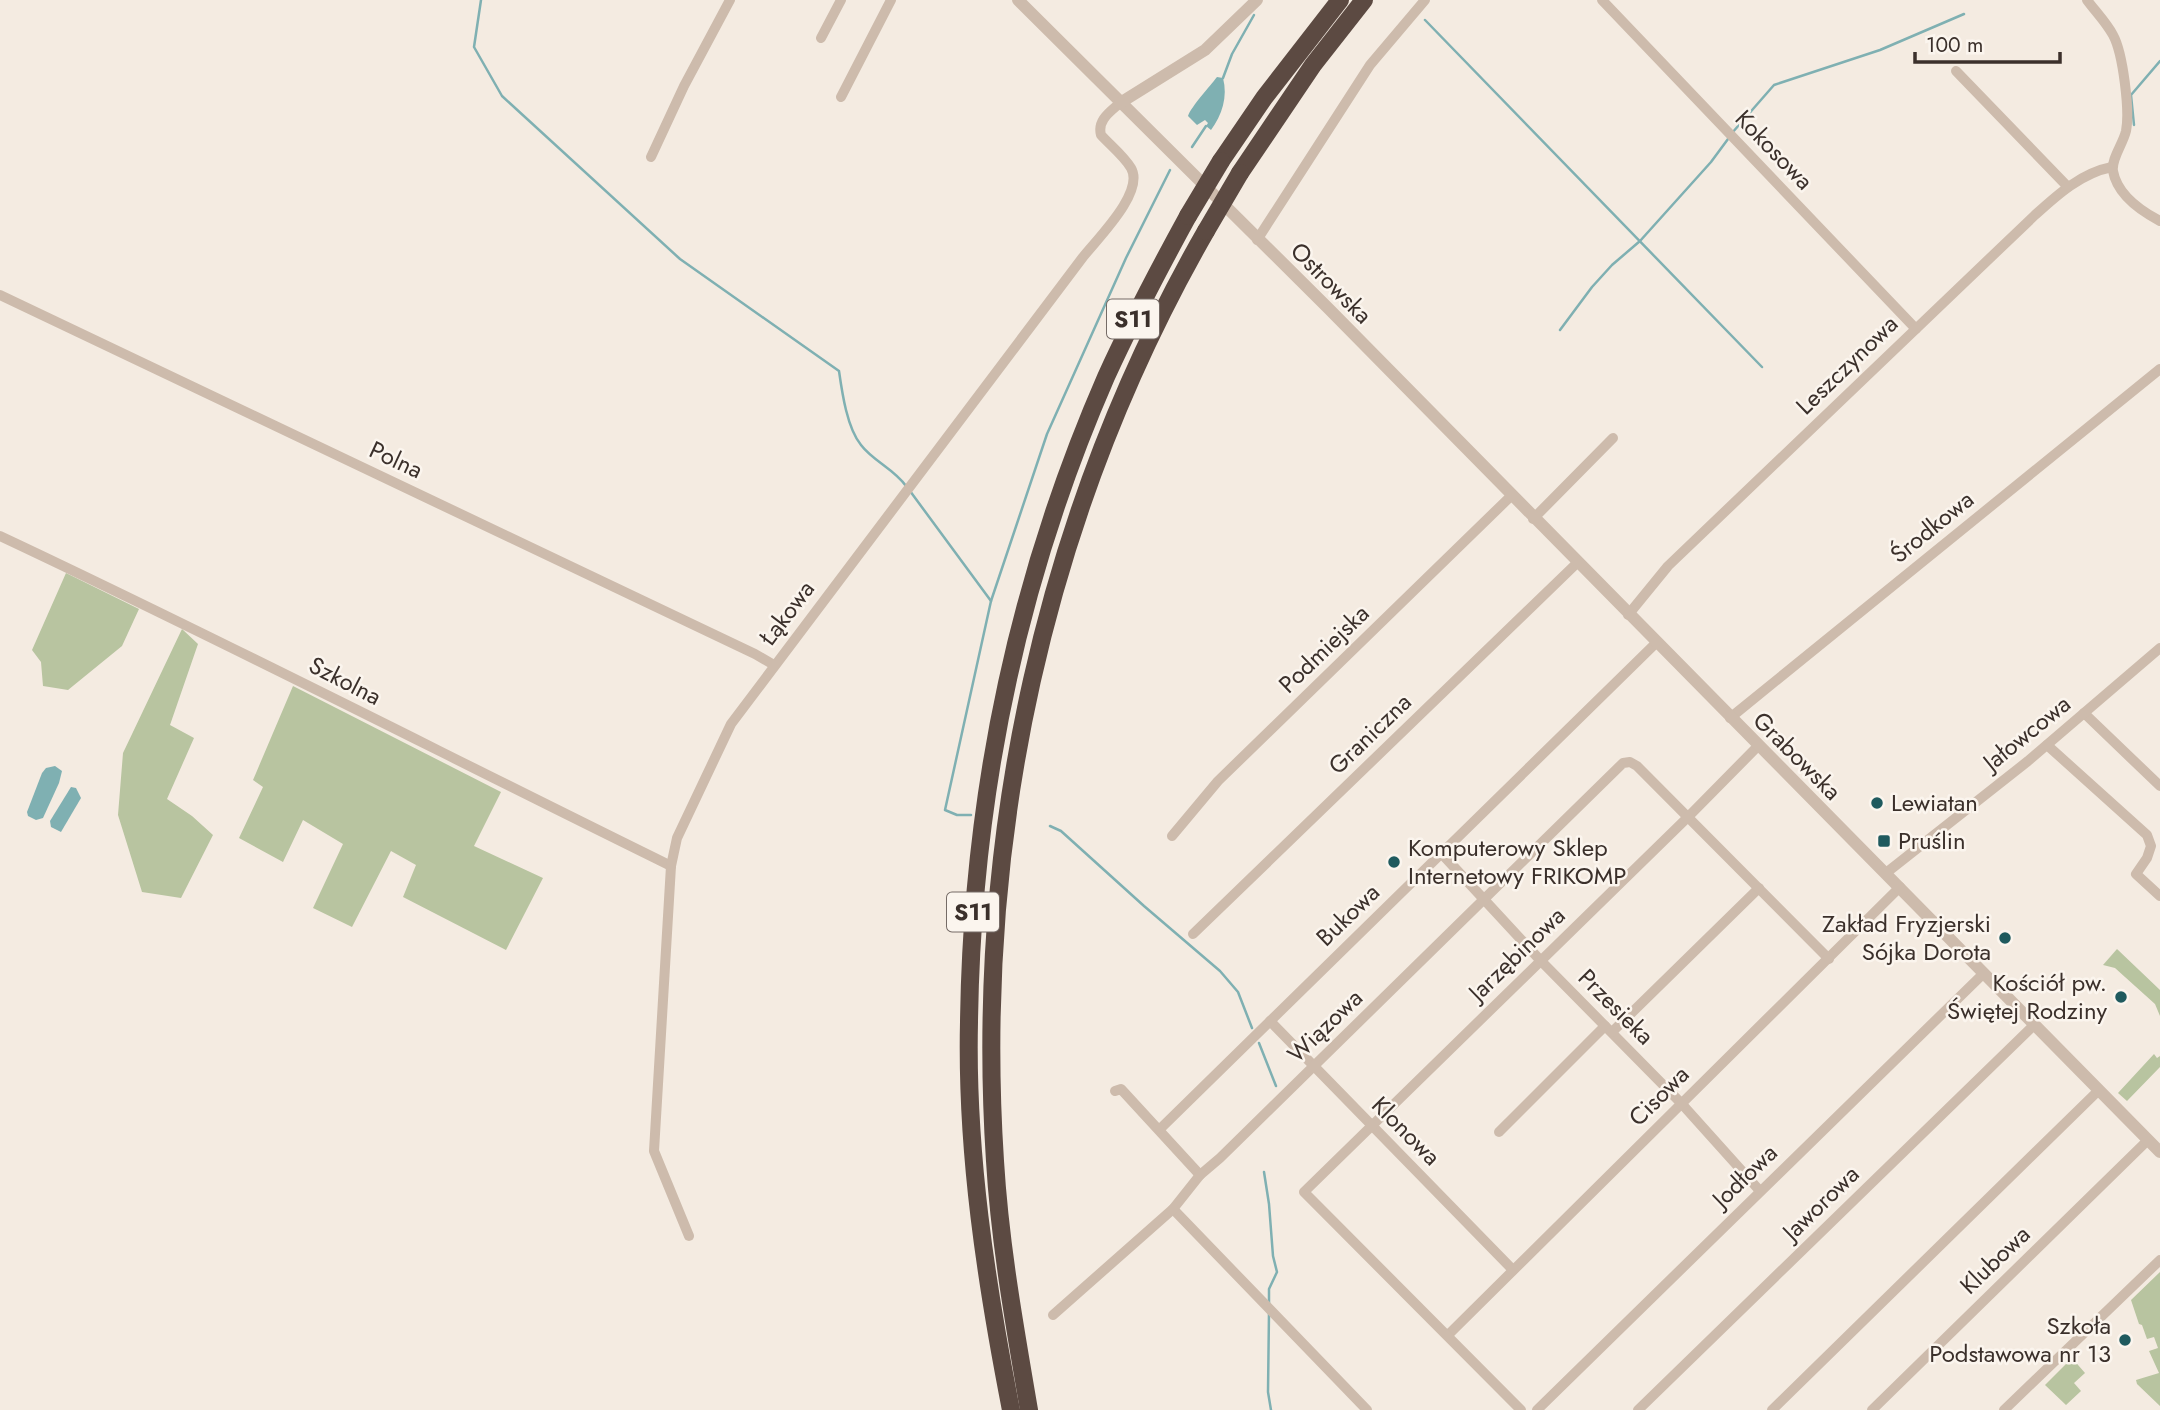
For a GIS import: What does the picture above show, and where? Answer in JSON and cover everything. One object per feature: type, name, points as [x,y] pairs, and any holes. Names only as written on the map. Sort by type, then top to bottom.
[{"type":"highway","name":"S11","points":[[1011,1410],[986,1268],[976,1184],[968,1024],[972,926],[986,788],[1019,629],[1056,506],[1107,375],[1143,299],[1221,161],[1264,98],[1340,0]]},
{"type":"highway","name":"S11","points":[[1029,1410],[1001,1231],[991,1090],[993,953],[1007,813],[1033,671],[1080,508],[1108,432],[1142,354],[1206,231],[1240,173],[1313,65],[1364,0]]},
{"type":"street","points":[[651,156],[684,86],[730,0]]},
{"type":"street","points":[[821,38],[841,0]]},
{"type":"street","points":[[841,97],[891,0]]},
{"type":"street","name":"Ostrowska","points":[[1018,0],[1329,309],[1611,597]]},
{"type":"street","points":[[1120,103],[1205,50],[1258,0]]},
{"type":"street","points":[[1257,240],[1370,65],[1425,0]]},
{"type":"street","name":"Kokosowa","points":[[1602,0],[1916,329]]},
{"type":"street","points":[[2087,0],[2113,36],[2123,72],[2127,124],[2123,142],[2112,167],[2114,177],[2124,193],[2145,213],[2160,221]]},
{"type":"street","points":[[1955,71],[2067,187]]},
{"type":"street","name":"Łąkowa","points":[[689,1236],[654,1151],[671,866],[677,838],[730,724],[1125,203],[1133,189],[1132,168],[1101,135],[1100,130],[1104,119],[1120,103]]},
{"type":"street","name":"Leszczynowa","points":[[1628,615],[1668,566],[2035,215],[2067,187],[2112,167]]},
{"type":"street","name":"Polna","points":[[0,295],[774,665]]},
{"type":"street","name":"Środkowa","points":[[1730,718],[2160,369]]},
{"type":"street","points":[[1533,519],[1613,438]]},
{"type":"street","name":"Podmiejska","points":[[1172,836],[1218,781],[1511,496]]},
{"type":"street","name":"Szkolna","points":[[0,536],[160,611],[671,866]]},
{"type":"street","name":"Graniczna","points":[[1193,934],[1577,563]]},
{"type":"street","name":"Grabowska","points":[[1611,597],[2160,1152]]},
{"type":"street","name":"Bukowa","points":[[1160,1129],[1656,643]]},
{"type":"street","name":"Jałowcowa","points":[[1886,873],[2046,745],[2160,648]]},
{"type":"street","points":[[2084,713],[2160,786]]},
{"type":"street","points":[[2046,745],[2147,835],[2151,846],[2147,858],[2136,874],[2160,896]]},
{"type":"street","name":"Jarzębinowa","points":[[1448,1335],[1304,1192],[1758,746]]},
{"type":"street","name":"Wiązowa","points":[[1053,1315],[1172,1209],[1200,1175],[1623,763],[1630,762],[1637,766],[1688,817]]},
{"type":"street","points":[[1688,817],[1829,959]]},
{"type":"street","name":"Przesieka","points":[[1442,853],[1541,961],[1681,1103],[1760,1191]]},
{"type":"street","name":"Cisowa","points":[[1448,1335],[1900,887]]},
{"type":"street","points":[[1499,1132],[1759,888]]},
{"type":"street","name":"Jodłowa","points":[[1537,1410],[1983,974]]},
{"type":"street","name":"Klonowa","points":[[1270,1021],[1513,1270]]},
{"type":"street","name":"Jaworowa","points":[[1638,1410],[2034,1025]]},
{"type":"street","points":[[1115,1091],[1121,1090],[1200,1175]]},
{"type":"street","points":[[1772,1410],[2099,1090]]},
{"type":"street","name":"Klubowa","points":[[1871,1410],[2148,1140]]},
{"type":"street","points":[[1172,1209],[1367,1410]]},
{"type":"street","points":[[2004,1410],[2160,1260]]},
{"type":"street","points":[[1448,1335],[1521,1410]]},
{"type":"green space","points":[[66,573],[139,609],[122,646],[68,690],[43,686],[41,662],[32,650]]},
{"type":"green space","points":[[182,629],[198,644],[170,725],[194,738],[167,799],[213,835],[181,898],[142,892],[118,815],[123,753]]},
{"type":"green space","points":[[293,686],[501,792],[474,846],[543,878],[506,950],[403,897],[416,865],[391,851],[352,927],[313,908],[343,844],[303,820],[283,862],[239,838],[263,787],[253,780]]},
{"type":"green space","points":[[2117,949],[2160,990],[2160,1016],[2155,1004],[2115,968],[2103,965]]},
{"type":"green space","points":[[2154,1054],[2157,1058],[2160,1056],[2160,1067],[2127,1101],[2118,1093]]},
{"type":"green space","points":[[2160,1272],[2160,1406],[2137,1384],[2136,1380],[2159,1373],[2149,1351],[2158,1348],[2154,1337],[2147,1339],[2131,1300]]},
{"type":"green space","points":[[2072,1358],[2085,1373],[2074,1383],[2081,1391],[2066,1405],[2045,1385]]},
{"type":"water","points":[[1217,77],[1223,78],[1224,99],[1221,112],[1211,130],[1206,126],[1208,123],[1205,120],[1197,125],[1188,116]]},
{"type":"water","points":[[55,766],[62,771],[59,783],[43,818],[36,820],[28,816],[27,812],[42,773],[46,768]]},
{"type":"water","points":[[71,787],[76,788],[81,798],[61,832],[51,827],[50,821]]},
{"type":"waterway","points":[[481,0],[474,47],[502,96],[680,259],[839,371],[846,410],[856,438],[866,451],[906,486]]},
{"type":"waterway","points":[[1732,133],[1774,85],[1880,50],[1964,14]]},
{"type":"waterway","points":[[1223,78],[1232,54],[1254,15]]},
{"type":"waterway","points":[[1425,20],[1762,367]]},
{"type":"waterway","points":[[2134,125],[2131,95],[2160,61]]},
{"type":"waterway","points":[[1192,147],[1206,126]]},
{"type":"waterway","points":[[1560,330],[1592,287],[1640,241],[1711,162],[1728,139]]},
{"type":"waterway","points":[[971,815],[957,815],[945,810],[991,601],[1047,434],[1126,258],[1170,170]]},
{"type":"waterway","points":[[910,491],[991,601]]},
{"type":"waterway","points":[[1050,826],[1061,831],[1220,971],[1238,992],[1252,1028]]},
{"type":"waterway","points":[[1259,1043],[1276,1086]]},
{"type":"waterway","points":[[1264,1172],[1277,1272],[1269,1289],[1269,1305]]},
{"type":"waterway","points":[[1269,1312],[1268,1392],[1271,1410]]},
{"type":"place","name":"Lewiatan","points":[[1877,803]]},
{"type":"place","name":"Pruślin","points":[[1884,841]]},
{"type":"place","name":"Komputerowy Sklep Internetowy FRIKOMP","points":[[1394,862]]},
{"type":"place","name":"Zakład Fryzjerski Sójka Dorota","points":[[2005,938]]},
{"type":"place","name":"Kościół pw. Świętej Rodziny","points":[[2121,997]]},
{"type":"place","name":"Szkoła Podstawowa nr 13","points":[[2125,1340]]}]
